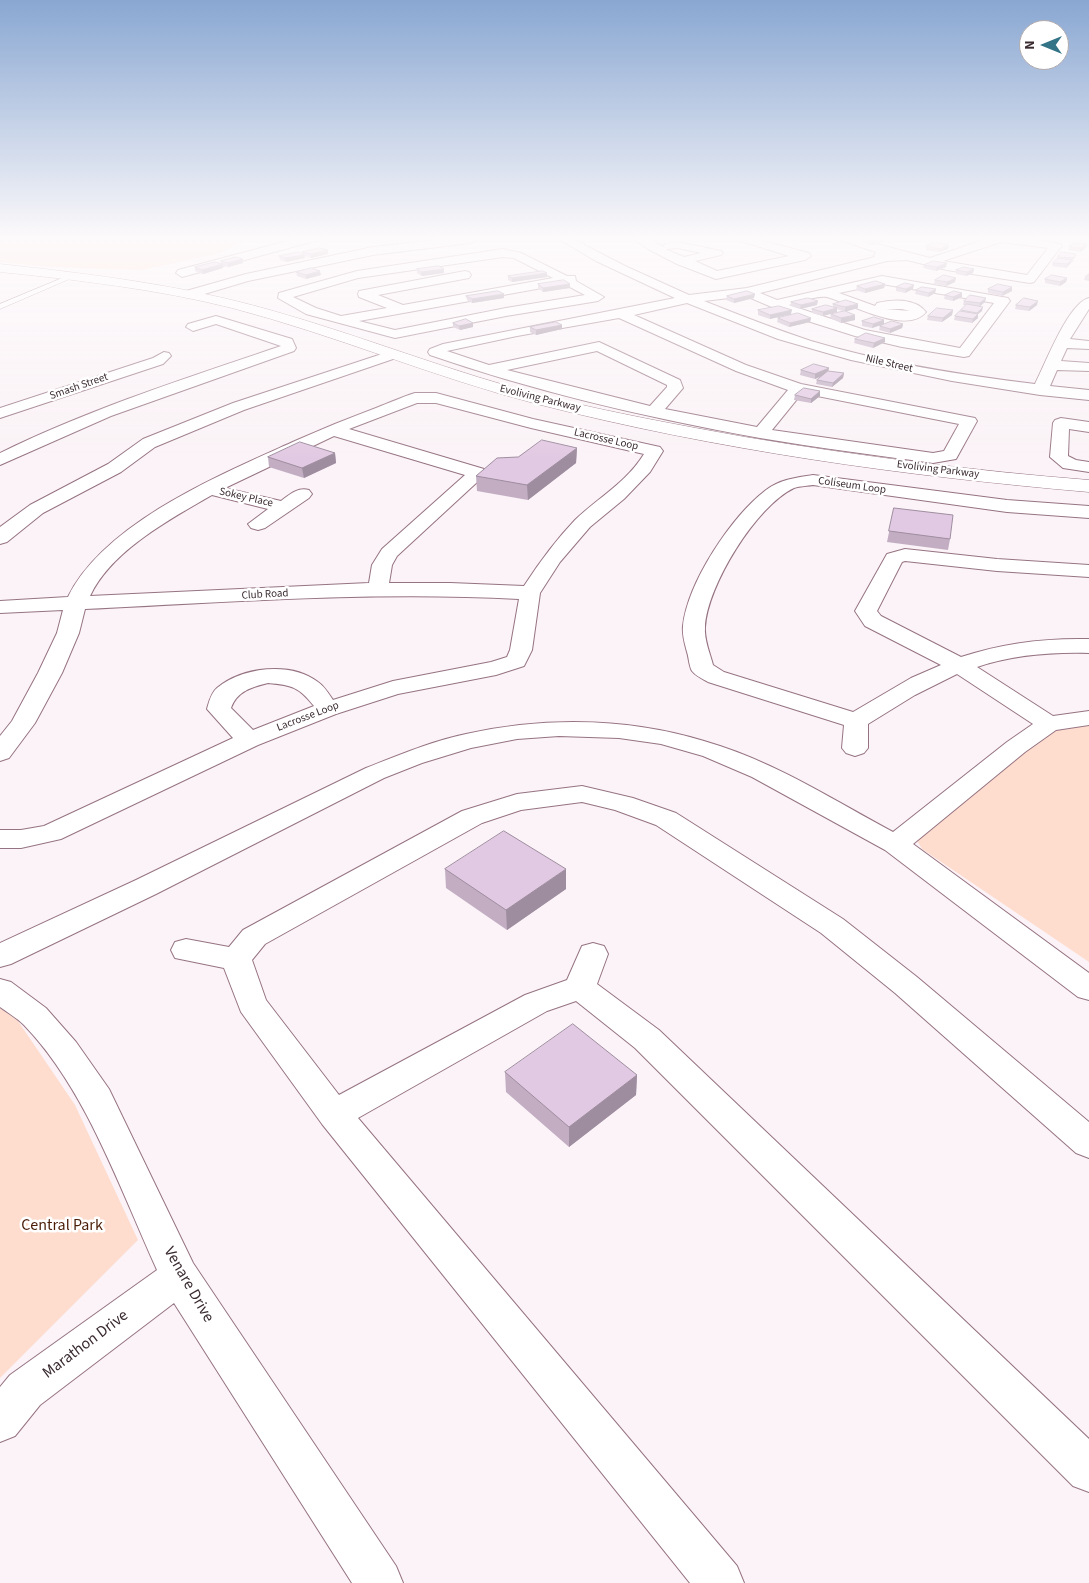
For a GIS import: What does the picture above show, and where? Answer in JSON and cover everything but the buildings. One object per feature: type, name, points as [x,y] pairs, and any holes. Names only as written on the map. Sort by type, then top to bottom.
[{"type":"street","name":"Evoliving Parkway","points":[[255,311],[275,316],[391,362],[410,362],[552,403],[670,428],[791,450],[897,465],[1089,486]]},
{"type":"street","points":[[314,311],[340,320],[395,334],[513,311]]},
{"type":"street","points":[[340,320],[385,311]]},
{"type":"street","points":[[621,314],[741,368],[798,388],[968,421],[950,455],[933,458],[761,433],[654,412],[488,370],[435,352],[443,348],[517,332],[635,311]]},
{"type":"street","name":"Nile Street","points":[[717,311],[766,331],[817,347],[951,377],[1089,396]]},
{"type":"street","points":[[792,311],[863,334],[932,349],[964,353],[996,311]]},
{"type":"street","points":[[1040,390],[1062,343],[1080,311]]},
{"type":"street","points":[[0,460],[107,413],[207,375],[289,348],[287,342],[216,320],[193,327]]},
{"type":"street","points":[[1062,343],[1089,345]]},
{"type":"street","points":[[488,370],[599,346],[675,383],[675,388],[654,412]]},
{"type":"street","name":"Smash Street","points":[[0,413],[169,362],[207,375]]},
{"type":"street","points":[[0,538],[10,527],[60,496],[119,466],[147,444],[199,422],[369,362],[391,362]]},
{"type":"street","points":[[194,441],[228,426],[299,401],[391,362]]},
{"type":"street","points":[[1053,365],[1089,367]]},
{"type":"street","points":[[761,433],[798,388]]},
{"type":"street","points":[[279,394],[299,401]]},
{"type":"street","name":"Lacrosse Loop","points":[[0,753],[23,723],[50,673],[68,632],[84,586],[99,567],[130,538],[158,518],[208,489],[333,430],[416,398],[436,398],[531,423],[654,451],[644,468],[618,495],[583,523],[552,559],[530,594],[521,650],[516,661],[496,668],[393,688],[328,708],[249,740],[52,833],[21,839],[0,839]]},
{"type":"street","points":[[1089,427],[1062,423],[1059,457],[1063,462],[1074,466],[1089,467]]},
{"type":"street","points":[[333,430],[478,473],[389,553],[382,565],[378,589]]},
{"type":"street","points":[[119,466],[146,461],[169,452]]},
{"type":"street","name":"Coliseum Loop","points":[[856,721],[716,677],[702,668],[694,627],[703,590],[738,530],[776,491],[788,484],[813,480],[1007,506],[1089,512]]},
{"type":"street","name":"Sokey Place","points":[[208,489],[284,507]]},
{"type":"street","points":[[258,524],[303,494]]},
{"type":"street","points":[[1049,724],[959,665],[873,621],[866,611],[894,558],[905,555],[996,565],[1089,571]]},
{"type":"street","name":"Club Road","points":[[0,607],[76,605],[378,589],[450,589],[530,594]]},
{"type":"street","points":[[855,748],[856,721],[916,686],[959,665],[987,656],[1022,649],[1089,646]]},
{"type":"street","points":[[249,740],[219,709],[224,694],[243,682],[268,676],[294,678],[311,687],[328,708]]},
{"type":"street","points":[[895,844],[1016,747],[1049,724],[1089,718]]},
{"type":"street","points":[[0,956],[146,887],[375,773],[413,758],[467,741],[518,732],[559,729],[619,731],[663,738],[712,751],[761,772],[895,844],[1089,989]]},
{"type":"street","points":[[236,959],[254,937],[472,817],[517,802],[582,794],[624,804],[666,819],[832,926],[906,985],[1089,1143]]},
{"type":"street","points":[[186,950],[236,959]]},
{"type":"street","points":[[580,988],[593,954]]},
{"type":"street","points":[[236,959],[252,1004],[334,1114],[720,1583]]},
{"type":"street","points":[[334,1114],[536,1002],[580,988]]},
{"type":"street","points":[[580,988],[647,1039],[1089,1470]]},
{"type":"street","name":"Venare Drive","points":[[0,990],[35,1016],[64,1051],[97,1099],[179,1276],[379,1583]]},
{"type":"street","name":"Marathon Drive","points":[[0,1421],[25,1390],[179,1276]]},
{"type":"green space","points":[[1089,723],[1089,962],[922,849],[916,839],[1054,727]]},
{"type":"green space","name":"Central Park","points":[[0,1008],[18,1021],[75,1105],[138,1240],[0,1378]]}]
